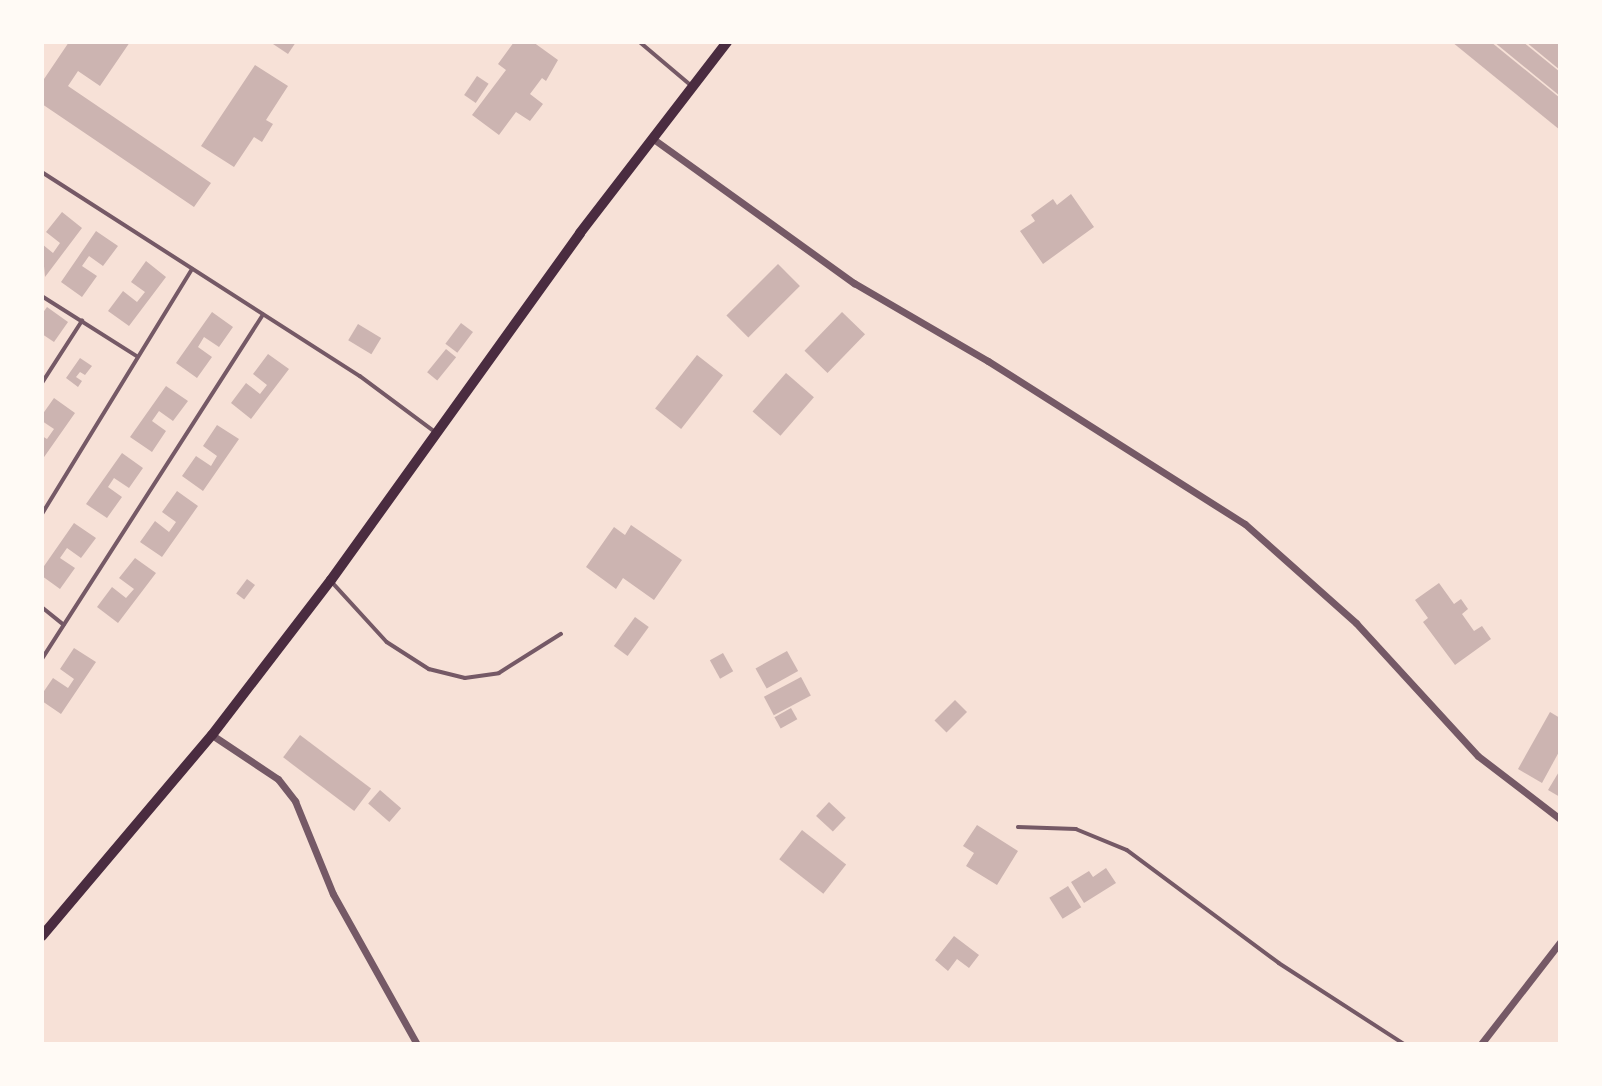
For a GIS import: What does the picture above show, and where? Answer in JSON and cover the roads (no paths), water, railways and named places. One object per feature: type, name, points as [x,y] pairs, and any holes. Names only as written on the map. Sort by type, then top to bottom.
[{"type":"main road","points":[[42,936],[212,735],[331,580],[652,138],[727,42]]},
{"type":"street","points":[[652,138],[854,283],[988,361],[1245,524],[1356,623],[1478,756],[1560,819]]},
{"type":"street","points":[[212,735],[278,779],[295,801],[333,894],[417,1044]]},
{"type":"street","points":[[1481,1044],[1560,942]]},
{"type":"lane","points":[[640,42],[693,87]]},
{"type":"lane","points":[[42,173],[360,376],[438,435]]},
{"type":"lane","points":[[42,514],[192,269]]},
{"type":"lane","points":[[42,296],[137,356]]},
{"type":"lane","points":[[42,659],[263,315]]},
{"type":"lane","points":[[42,383],[82,321]]},
{"type":"lane","points":[[331,580],[387,642],[429,669],[465,678],[499,673],[561,634]]},
{"type":"lane","points":[[42,607],[64,625]]},
{"type":"lane","points":[[1018,827],[1076,830],[1127,850],[1279,962],[1404,1044]]}]
